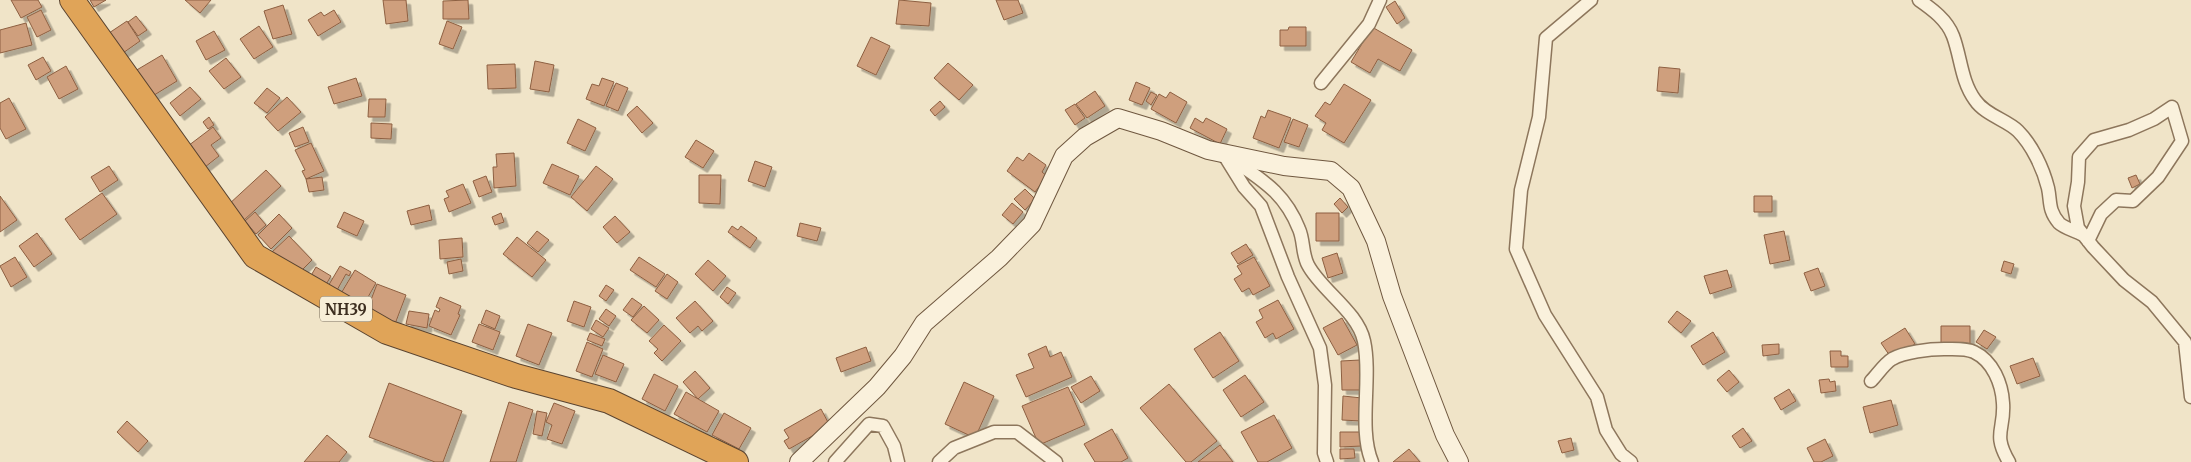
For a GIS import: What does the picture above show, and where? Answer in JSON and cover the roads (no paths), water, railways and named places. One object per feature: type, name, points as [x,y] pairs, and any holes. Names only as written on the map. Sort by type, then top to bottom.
[{"type":"highway","name":"NH39","points":[[72,0],[255,256],[388,332],[516,376],[609,401],[736,462]]},
{"type":"street","points":[[1321,82],[1369,24],[1380,0]]},
{"type":"street","points":[[1591,0],[1546,38],[1539,117],[1521,190],[1516,249],[1545,315],[1597,397],[1606,430],[1621,454],[1631,462]]},
{"type":"street","points":[[1919,0],[1936,12],[1952,34],[1960,70],[1975,101],[1996,118],[2018,130],[2033,152],[2042,169],[2050,208],[2060,224],[2085,238]]},
{"type":"street","points":[[2085,238],[2101,214],[2116,200],[2133,200],[2158,177],[2182,141],[2172,107],[2154,119],[2129,130],[2094,140],[2079,157],[2078,182],[2074,206],[2078,228],[2085,238],[2124,280],[2152,302],[2185,342],[2191,397]]},
{"type":"street","points":[[800,462],[878,387],[903,356],[924,323],[999,258],[1032,224],[1064,156],[1085,137],[1118,118],[1160,131],[1208,150],[1284,166],[1330,171],[1351,188],[1376,241],[1392,296],[1445,435],[1459,462]]},
{"type":"street","points":[[1224,154],[1244,187],[1261,206],[1288,278],[1320,348],[1325,385],[1324,453],[1328,462]]},
{"type":"street","points":[[1224,154],[1273,188],[1286,203],[1300,232],[1308,266],[1352,317],[1364,340],[1367,394],[1366,444],[1372,462]]},
{"type":"street","points":[[1870,381],[1892,359],[1922,351],[1962,350],[1974,352],[1990,366],[2000,384],[2004,405],[2000,428],[2000,448],[2009,462]]},
{"type":"street","points":[[835,462],[869,424],[883,426],[894,446],[898,462]]},
{"type":"street","points":[[939,462],[954,448],[994,432],[1017,432],[1056,462]]}]
